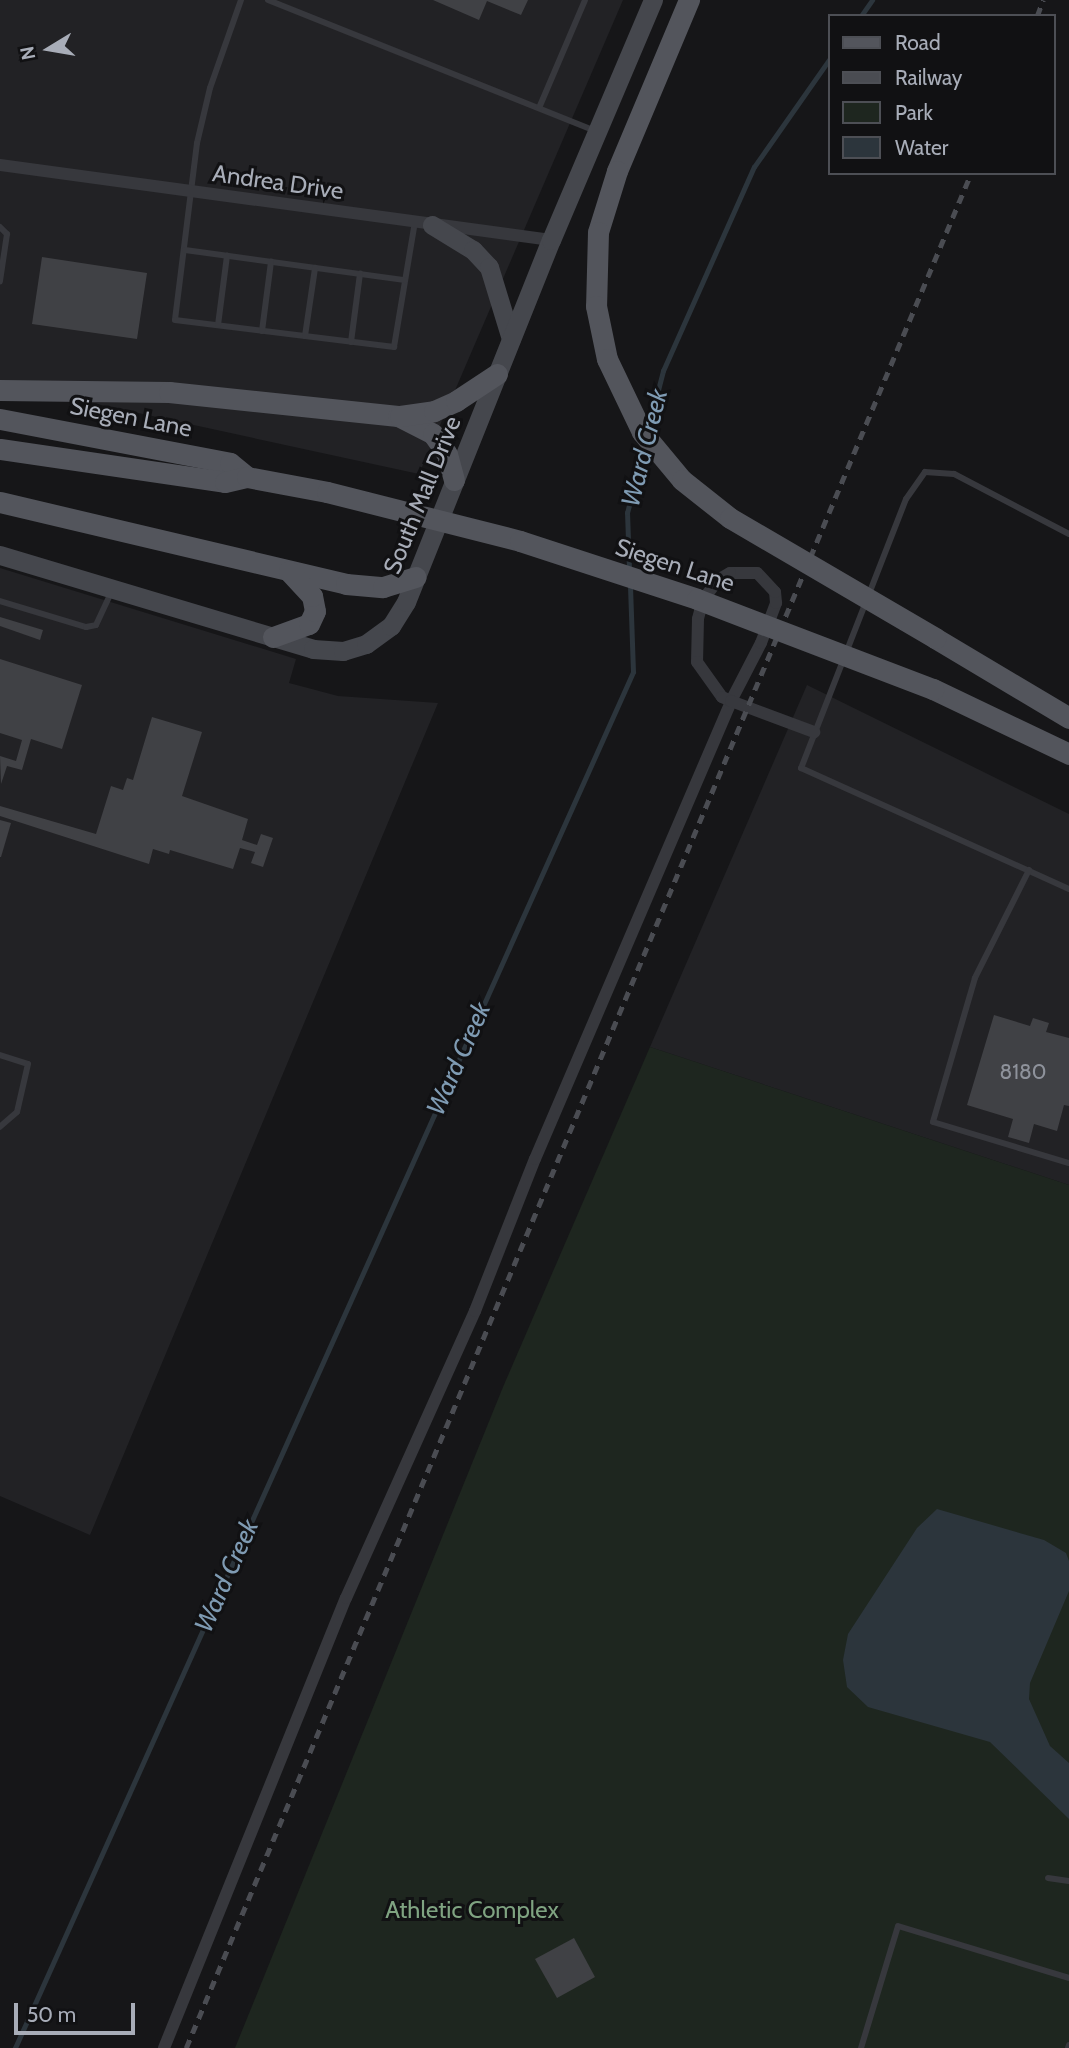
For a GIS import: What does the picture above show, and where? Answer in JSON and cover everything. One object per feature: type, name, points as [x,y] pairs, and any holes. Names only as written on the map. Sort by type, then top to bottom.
[{"type":"main road","points":[[689,0],[617,171],[598,232],[596,306],[607,359],[642,432],[682,480],[730,518],[1069,718]]},
{"type":"main road","points":[[0,390],[169,392],[398,416],[434,411],[456,401],[497,374]]},
{"type":"main road","points":[[398,416],[433,434],[447,454],[454,480]]},
{"type":"main road","name":"Siegen Lane","points":[[0,419],[230,463],[247,477]]},
{"type":"main road","name":"Siegen Lane","points":[[0,449],[225,482],[247,477],[327,492],[520,541],[697,598],[933,690],[1069,754]]},
{"type":"main road","points":[[0,502],[346,584],[383,587],[415,577]]},
{"type":"main road","points":[[273,637],[309,624],[315,611],[312,596],[289,571]]},
{"type":"street","name":"South Mall Drive","points":[[0,555],[313,649],[343,651],[366,644],[391,626],[415,577],[551,240],[653,0]]},
{"type":"street","name":"Andrea Drive","points":[[0,164],[551,240]]},
{"type":"street","points":[[424,224],[473,250],[488,267],[511,339]]},
{"type":"street","points":[[164,2048],[346,1598],[475,1311],[535,1159],[731,701],[746,680],[775,603],[769,582],[741,570],[718,580],[703,600],[698,619],[697,662],[711,685],[731,701],[814,732]]},
{"type":"lane","points":[[241,0],[210,88],[197,143],[175,320],[394,347],[405,280],[424,224]]},
{"type":"lane","points":[[268,0],[598,132]]},
{"type":"lane","points":[[539,108],[585,0]]},
{"type":"lane","points":[[0,227],[8,234],[0,281]]},
{"type":"lane","points":[[185,250],[405,280]]},
{"type":"lane","points":[[218,325],[227,256]]},
{"type":"lane","points":[[262,331],[271,262]]},
{"type":"lane","points":[[305,336],[315,268]]},
{"type":"lane","points":[[351,342],[360,274]]},
{"type":"lane","points":[[1069,534],[954,474],[925,472],[906,499],[801,768],[1069,888]]},
{"type":"lane","points":[[0,601],[86,626],[96,625],[113,589]]},
{"type":"lane","points":[[1029,870],[975,978],[933,1122],[1069,1163]]},
{"type":"lane","points":[[0,1055],[28,1064],[17,1112],[0,1127]]},
{"type":"lane","points":[[1048,1878],[1069,1881]]},
{"type":"lane","points":[[861,2048],[898,1926],[1069,1978]]},
{"type":"shaded area","points":[[0,0],[623,0],[419,474],[0,383]]},
{"type":"shaded area","points":[[0,568],[296,659],[289,683],[338,696],[438,703],[90,1535],[0,1496]]},
{"type":"shaded area","points":[[807,685],[1069,814],[1069,1185],[650,1047]]},
{"type":"green space","name":"Athletic Complex","points":[[650,1047],[1069,1185],[1069,2048],[235,2048],[503,1387]]},
{"type":"water","points":[[937,1509],[1044,1540],[1066,1553],[1069,1561],[1069,1591],[1030,1683],[1029,1699],[1050,1746],[1069,1763],[1069,1819],[990,1742],[868,1707],[847,1687],[843,1660],[848,1634],[917,1528]]},
{"type":"building","points":[[433,0],[528,0],[521,15],[487,1],[479,20]]},
{"type":"building","points":[[42,257],[147,273],[137,339],[32,324]]},
{"type":"building","points":[[0,617],[43,630],[40,640],[0,626]]},
{"type":"building","points":[[0,659],[82,685],[62,749],[31,739],[22,770],[7,766],[1,784],[0,756],[16,761],[22,740],[0,733]]},
{"type":"building","points":[[152,717],[202,732],[182,796],[248,819],[242,840],[257,845],[261,834],[273,838],[263,867],[251,863],[255,852],[240,848],[233,869],[170,850],[169,854],[153,849],[149,864],[0,816],[0,806],[96,834],[111,786],[123,790],[127,778],[133,780]]},
{"type":"building","points":[[0,820],[11,823],[1,857],[0,857]]},
{"type":"building","points":[[994,1015],[1030,1026],[1033,1018],[1049,1023],[1046,1032],[1069,1038],[1069,1106],[1064,1105],[1057,1131],[1034,1124],[1029,1143],[1008,1137],[1013,1119],[967,1105]]},
{"type":"building","points":[[574,1938],[595,1977],[557,1998],[535,1959]]},
{"type":"waterway","name":"Ward Creek","points":[[862,14],[872,0]]},
{"type":"waterway","name":"Ward Creek","points":[[648,429],[663,371],[754,167],[828,61]]},
{"type":"waterway","name":"Ward Creek","points":[[629,569],[627,513],[645,444]]},
{"type":"waterway","name":"Ward Creek","points":[[15,2048],[633,672],[630,585]]},
{"type":"railway","points":[[1038,14],[1043,0]]},
{"type":"railway","points":[[186,2048],[970,175]]}]
